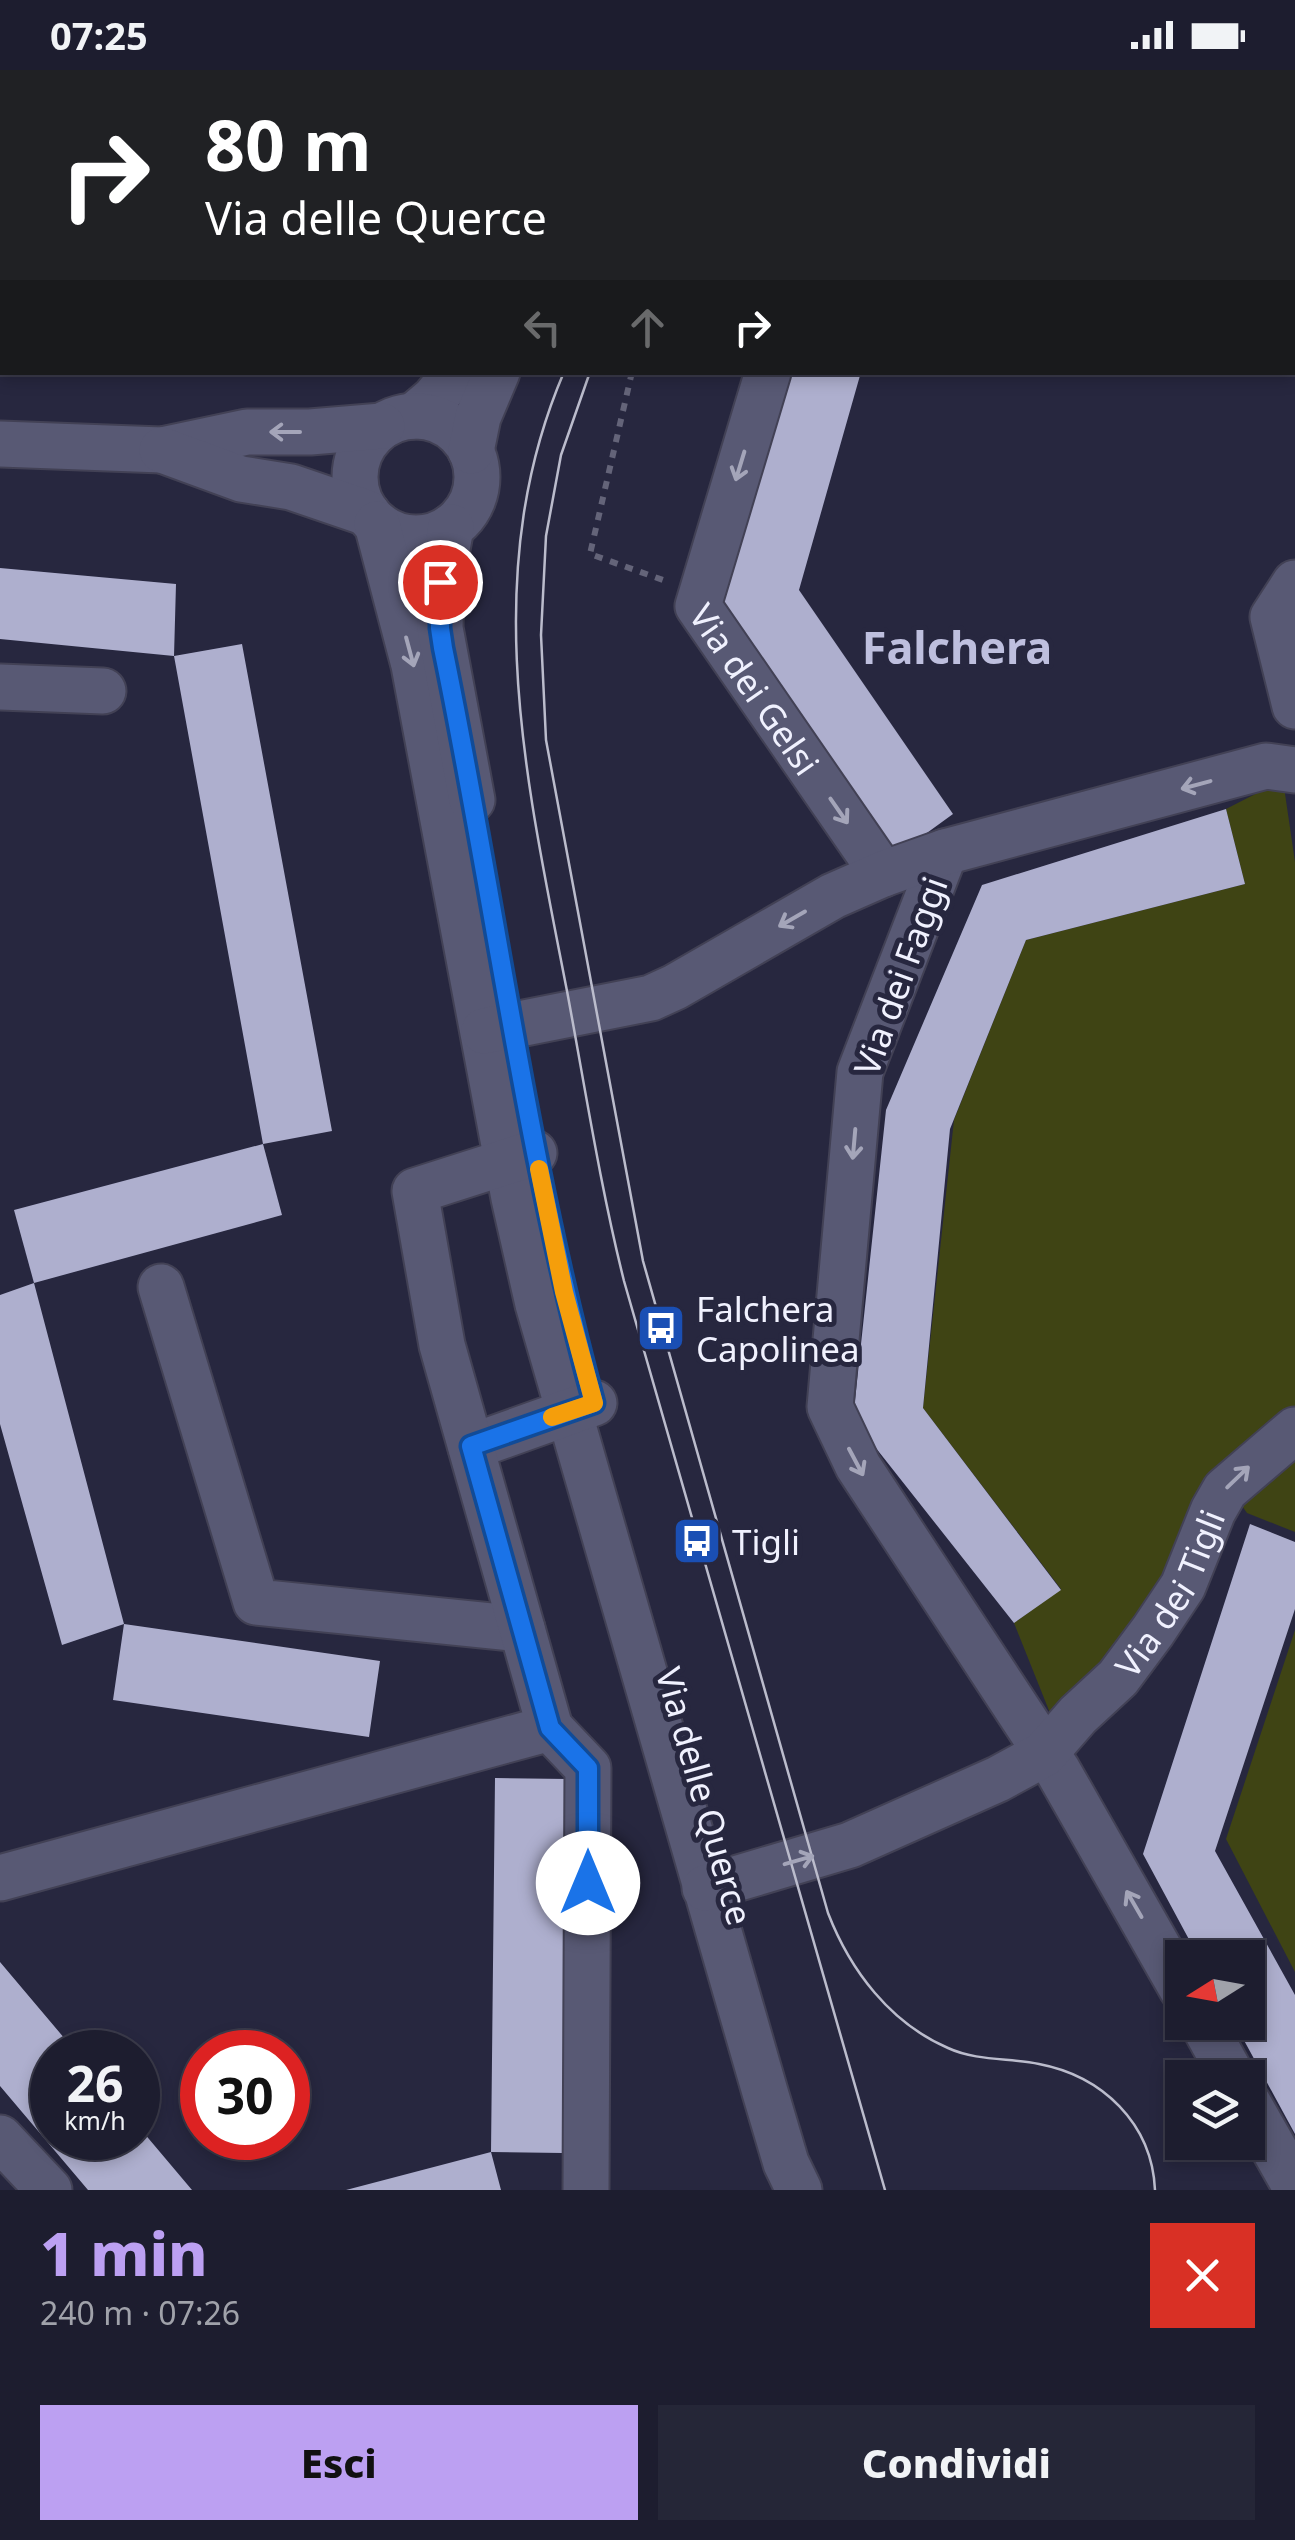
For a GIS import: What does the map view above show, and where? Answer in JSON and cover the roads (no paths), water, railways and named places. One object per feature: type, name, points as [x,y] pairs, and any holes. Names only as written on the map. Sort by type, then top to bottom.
[{"type":"street","points":[[372,518],[357,494],[354,474],[358,454],[369,437],[434,399],[454,375]]},
{"type":"street","points":[[471,450],[478,417],[496,375]]},
{"type":"street","name":"Via dei Gelsi","points":[[767,375],[698,606],[883,874]]},
{"type":"street","points":[[0,444],[162,450],[248,432],[310,432],[398,421],[444,421],[471,450],[476,491],[467,510],[451,526],[435,535],[415,538],[396,535],[372,518],[291,487],[241,479],[162,450]]},
{"type":"street","name":"Via delle Querce","points":[[372,518],[414,665],[498,1028]]},
{"type":"street","name":"Via delle Querce","points":[[451,526],[440,582],[440,628],[498,1028],[522,1156],[538,1304],[581,1408],[717,1884],[786,2163],[799,2190]]},
{"type":"street","points":[[1295,583],[1273,617],[1295,706]]},
{"type":"street","points":[[0,687],[103,691]]},
{"type":"street","name":"Via dei Faggi","points":[[1044,1754],[1042,1745],[858,1466],[830,1407],[860,1072],[945,852],[1266,766],[1294,768]]},
{"type":"street","points":[[498,1028],[650,998],[832,896],[945,852]]},
{"type":"street","points":[[522,1156],[415,1190],[442,1344],[550,1728],[588,1768],[586,2190]]},
{"type":"street","points":[[161,1287],[256,1602],[522,1628]]},
{"type":"street","points":[[471,1446],[581,1408]]},
{"type":"street","name":"Via dei Tigli","points":[[717,1884],[850,1845],[998,1780],[1044,1754],[1118,1678],[1173,1601],[1224,1490],[1295,1430]]},
{"type":"street","points":[[0,1878],[550,1728]]},
{"type":"street","points":[[1044,1754],[1165,1959]]},
{"type":"street","name":"Via delle Querce","points":[[717,1884],[808,2156],[809,2190]]},
{"type":"street","points":[[1265,2133],[1295,2186]]},
{"type":"street","points":[[0,2138],[49,2190]]},
{"type":"tram line","points":[[563,375],[538,448],[522,525],[516,602],[518,680],[537,836],[624,1281],[885,2190]]},
{"type":"tram line","points":[[589,375],[561,455],[546,536],[541,635],[546,740],[643,1261],[828,1913],[848,1955],[874,1992],[927,2037],[970,2055],[1062,2070],[1103,2091],[1134,2124],[1152,2166],[1155,2190]]},
{"type":"place","name":"Falchera Capolinea","points":[[661,1328]]},
{"type":"place","name":"Tigli","points":[[697,1541]]},
{"type":"district","name":"Falchera","points":[[957,646]]}]
